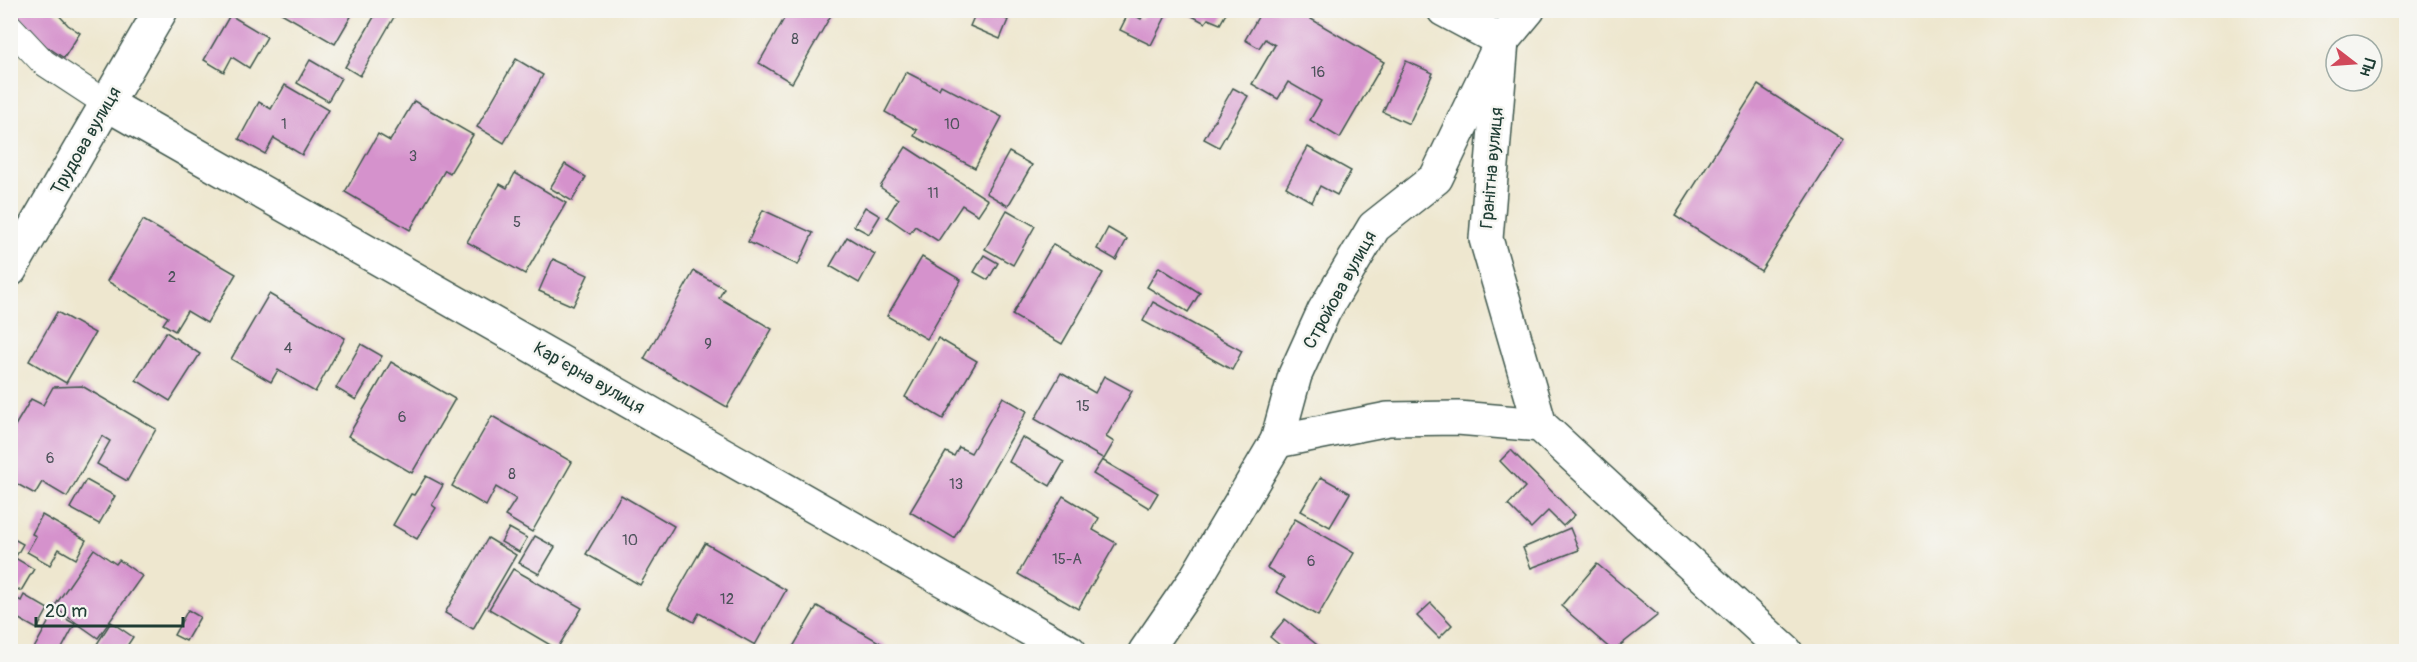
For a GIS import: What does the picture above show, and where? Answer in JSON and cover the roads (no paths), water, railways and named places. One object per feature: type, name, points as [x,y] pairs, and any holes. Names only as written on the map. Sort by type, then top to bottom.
[{"type":"street","name":"Трудова вулиця","points":[[10,270],[161,10]]},
{"type":"street","points":[[1444,10],[1502,41]]},
{"type":"street","name":"Стройова вулиця","points":[[1145,651],[1196,578],[1278,441],[1295,375],[1324,311],[1374,227],[1436,178],[1502,41],[1528,10]]},
{"type":"street","name":"Гранітна вулиця","points":[[1502,41],[1486,239],[1540,425]]},
{"type":"street","name":"Карʼєрна вулиця","points":[[107,104],[1070,651]]},
{"type":"street","points":[[1278,441],[1388,419],[1458,418],[1540,425],[1786,651]]},
{"type":"lane","points":[[10,27],[43,63],[107,104]]}]
